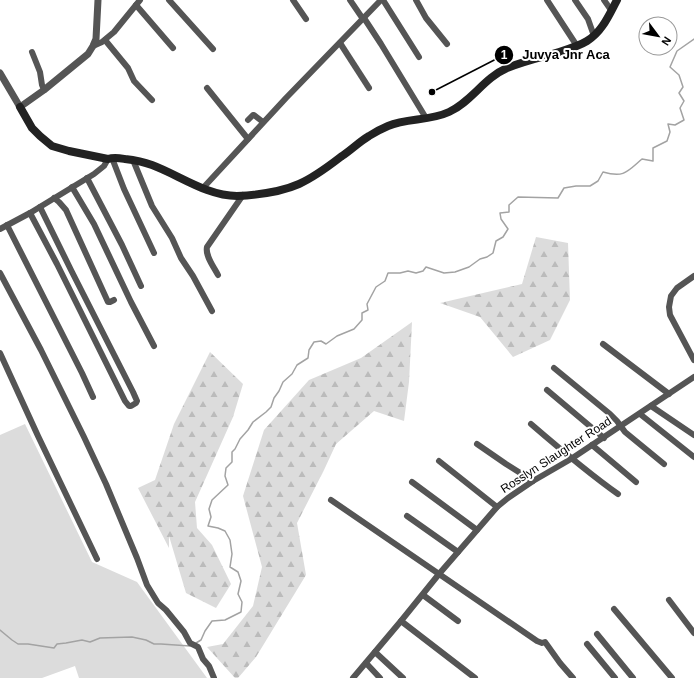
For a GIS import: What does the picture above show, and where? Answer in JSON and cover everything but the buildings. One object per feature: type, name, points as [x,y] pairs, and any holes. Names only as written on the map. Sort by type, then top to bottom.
[{"type":"main road","points":[[20,107],[32,128],[52,146],[69,151],[110,158],[133,160],[152,165],[220,194],[235,196],[254,195],[280,190],[298,184],[317,174],[368,136],[389,126],[436,116],[450,111],[463,102],[494,75],[507,68],[586,42],[594,36],[604,24],[617,0]]},
{"type":"street","points":[[0,73],[20,107],[44,90],[88,54],[93,46],[96,39],[98,0]]},
{"type":"street","points":[[169,0],[213,49]]},
{"type":"street","points":[[293,0],[306,19]]},
{"type":"street","points":[[350,0],[381,44],[426,118]]},
{"type":"street","points":[[203,188],[263,122],[382,0],[419,58]]},
{"type":"street","points":[[416,0],[426,18],[447,44]]},
{"type":"street","points":[[547,0],[577,46]]},
{"type":"street","points":[[575,0],[588,19],[594,36]]},
{"type":"street","points":[[604,0],[611,10]]},
{"type":"street","points":[[93,46],[102,42],[114,32],[138,3],[174,48]]},
{"type":"street","points":[[105,40],[128,68],[134,81],[152,100]]},
{"type":"street","points":[[340,43],[369,88]]},
{"type":"street","points":[[32,52],[40,72],[44,90]]},
{"type":"street","points":[[207,88],[248,139]]},
{"type":"street","points":[[248,120],[254,114],[263,122]]},
{"type":"street","points":[[0,229],[30,213],[87,178],[104,166],[110,158],[154,253]]},
{"type":"street","points":[[133,160],[152,206],[172,238],[181,258],[193,276],[212,311]]},
{"type":"street","points":[[87,178],[122,245],[141,286]]},
{"type":"street","points":[[72,187],[94,224],[131,302],[154,346]]},
{"type":"street","points":[[218,275],[206,251],[207,246],[243,195]]},
{"type":"street","points":[[54,198],[66,210],[108,302],[114,300]]},
{"type":"street","points":[[30,213],[57,264],[124,401],[129,406],[134,405],[137,400],[40,207]]},
{"type":"street","points":[[7,225],[94,397]]},
{"type":"street","points":[[0,273],[84,436],[114,502],[147,585],[158,603],[166,610],[184,632],[190,643],[198,648],[209,666],[214,678]]},
{"type":"street","points":[[693,357],[670,315],[669,307],[671,296],[677,288],[694,276]]},
{"type":"street","points":[[604,344],[668,394]]},
{"type":"street","points":[[0,352],[38,436],[97,559]]},
{"type":"street","points":[[554,368],[610,414],[625,432],[664,464]]},
{"type":"street","name":"Rosslyn Slaughter Road","points":[[353,678],[439,574],[497,507],[533,481],[604,438],[694,377]]},
{"type":"street","points":[[547,390],[604,438]]},
{"type":"street","points":[[651,406],[694,435]]},
{"type":"street","points":[[640,414],[694,457]]},
{"type":"street","points":[[531,424],[571,459],[618,494]]},
{"type":"street","points":[[477,444],[533,481]]},
{"type":"street","points":[[592,445],[636,482]]},
{"type":"street","points":[[439,461],[497,507]]},
{"type":"street","points":[[412,482],[477,530]]},
{"type":"street","points":[[331,500],[537,641],[542,643],[546,642],[560,663],[573,678]]},
{"type":"street","points":[[406,516],[458,552]]},
{"type":"street","points":[[423,595],[458,621]]},
{"type":"street","points":[[669,600],[694,633]]},
{"type":"street","points":[[614,610],[672,678]]},
{"type":"street","points":[[401,621],[475,678]]},
{"type":"street","points":[[597,634],[633,678]]},
{"type":"street","points":[[586,644],[615,678]]},
{"type":"street","points":[[375,652],[403,678]]},
{"type":"street","points":[[366,662],[380,678]]},
{"type":"green space","points":[[536,237],[568,243],[570,300],[550,340],[513,357],[480,317],[440,303],[522,284]]},
{"type":"green space","points":[[412,322],[409,382],[404,421],[374,411],[336,444],[297,523],[306,575],[256,657],[238,678],[235,678],[207,647],[223,644],[253,606],[262,567],[243,496],[264,430],[309,380],[361,358]]},
{"type":"green space","points":[[210,352],[243,384],[233,417],[195,502],[197,528],[212,545],[231,584],[216,608],[186,593],[169,536],[169,548],[138,488],[155,480],[174,424]]},
{"type":"green space","points":[[25,424],[92,562],[137,582],[207,678],[79,678],[75,666],[42,678],[0,678],[0,435]]},
{"type":"waterway","points":[[196,643],[201,640],[212,621],[225,620],[241,612],[242,602],[238,594],[241,581],[238,572],[230,567],[232,554],[230,540],[225,531],[208,526],[211,517],[209,509],[212,500],[228,485],[225,476],[226,468],[232,462],[232,452],[240,439],[253,422],[271,407],[283,382],[292,374],[297,365],[308,358],[309,350],[314,342],[321,341],[326,344],[337,336],[354,329],[362,320],[362,313],[368,310],[367,304],[376,287],[385,281],[388,273],[408,271],[416,273],[423,271],[426,267],[444,273],[455,272],[469,267],[480,259],[493,253],[496,241],[503,237],[508,229],[501,219],[500,213],[509,212],[509,205],[518,197],[558,198],[564,188],[590,186],[598,181],[603,172],[610,174],[621,174],[625,173],[642,159],[653,161],[653,148],[667,141],[670,132],[668,124],[675,125],[684,120],[680,108],[684,101],[679,93],[683,87],[679,75],[670,67],[677,51],[694,39]]},
{"type":"waterway","points":[[0,630],[18,644],[54,648],[57,644],[82,640],[90,642],[100,638],[132,637],[146,640],[154,644],[190,646]]},
{"type":"place","name":"Juvya Jnr Aca","points":[[432,92]]}]
